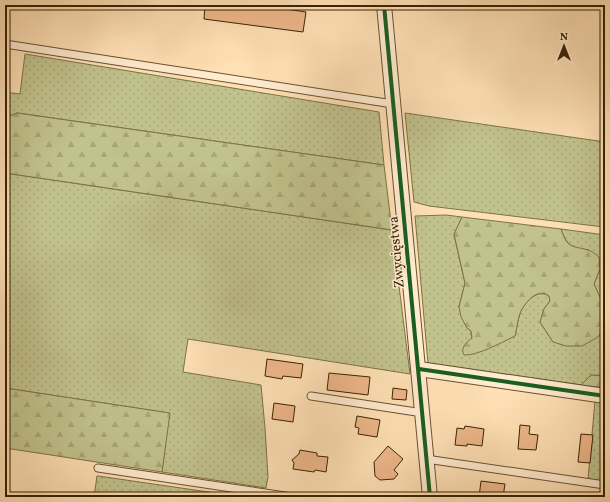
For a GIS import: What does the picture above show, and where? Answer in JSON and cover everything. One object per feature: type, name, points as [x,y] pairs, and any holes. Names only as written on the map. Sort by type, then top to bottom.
[{"type":"street","name":"Zwycięstwa","points":[[384,5],[430,497]]},
{"type":"street","points":[[419,369],[605,396]]},
{"type":"lane","points":[[5,44],[393,104]]},
{"type":"lane","points":[[311,396],[423,413]]},
{"type":"lane","points":[[426,458],[605,485]]},
{"type":"lane","points":[[98,468],[292,497]]},
{"type":"green space","points":[[25,54],[379,112],[384,165],[17,113],[5,118],[5,92],[20,94]]},
{"type":"green space","points":[[17,113],[384,165],[392,230],[5,173],[5,118]]},
{"type":"green space","points":[[405,113],[605,142],[604,227],[429,206],[414,202]]},
{"type":"green space","points":[[5,173],[392,230],[410,374],[188,339],[183,372],[261,385],[268,477],[266,488],[162,472],[169,413],[5,388]]},
{"type":"green space","points":[[446,215],[462,217],[454,235],[465,283],[459,307],[467,328],[471,331],[472,339],[497,344],[515,336],[524,305],[534,296],[538,294],[545,294],[549,296],[550,301],[544,309],[540,322],[553,342],[598,337],[605,326],[605,376],[591,375],[581,385],[428,363],[415,216]]},
{"type":"green space","points":[[462,217],[561,229],[570,245],[589,250],[599,257],[600,269],[594,284],[605,308],[605,326],[598,337],[582,346],[566,346],[553,342],[540,322],[544,309],[550,301],[549,296],[541,293],[531,298],[522,309],[515,336],[483,351],[464,355],[464,346],[472,338],[471,331],[467,328],[461,317],[459,307],[465,283],[454,234]]},
{"type":"green space","points":[[561,229],[605,235],[605,308],[594,284],[600,269],[589,250],[574,247],[568,243]]},
{"type":"green space","points":[[591,375],[605,376],[605,388],[581,385]]},
{"type":"green space","points":[[5,388],[170,413],[162,472],[5,448]]},
{"type":"green space","points":[[595,401],[605,403],[605,481],[588,479]]},
{"type":"green space","points":[[98,476],[243,497],[94,497]]},
{"type":"building","points":[[205,5],[259,5],[306,12],[303,32],[204,19]]},
{"type":"building","points":[[267,359],[303,364],[301,378],[283,376],[282,379],[265,376]]},
{"type":"building","points":[[329,373],[370,377],[368,395],[327,390]]},
{"type":"building","points":[[393,388],[407,390],[406,400],[392,399]]},
{"type":"building","points":[[274,403],[295,406],[293,422],[272,419]]},
{"type":"building","points":[[357,416],[380,420],[377,437],[358,434],[359,428],[355,427]]},
{"type":"building","points":[[520,425],[530,426],[529,434],[538,435],[536,450],[518,449]]},
{"type":"building","points":[[465,426],[484,429],[482,446],[467,444],[467,446],[455,445],[457,428],[464,429]]},
{"type":"building","points":[[581,434],[593,435],[590,463],[578,462]]},
{"type":"building","points":[[388,446],[403,459],[394,470],[398,474],[394,479],[380,480],[375,476],[374,462]]},
{"type":"building","points":[[300,450],[317,453],[317,456],[328,457],[326,472],[293,469],[294,463],[292,460],[299,454]]},
{"type":"building","points":[[481,481],[505,484],[503,497],[479,497]]},
{"type":"cycle path","points":[[384,5],[430,497]]},
{"type":"cycle path","points":[[419,369],[605,396]]}]
